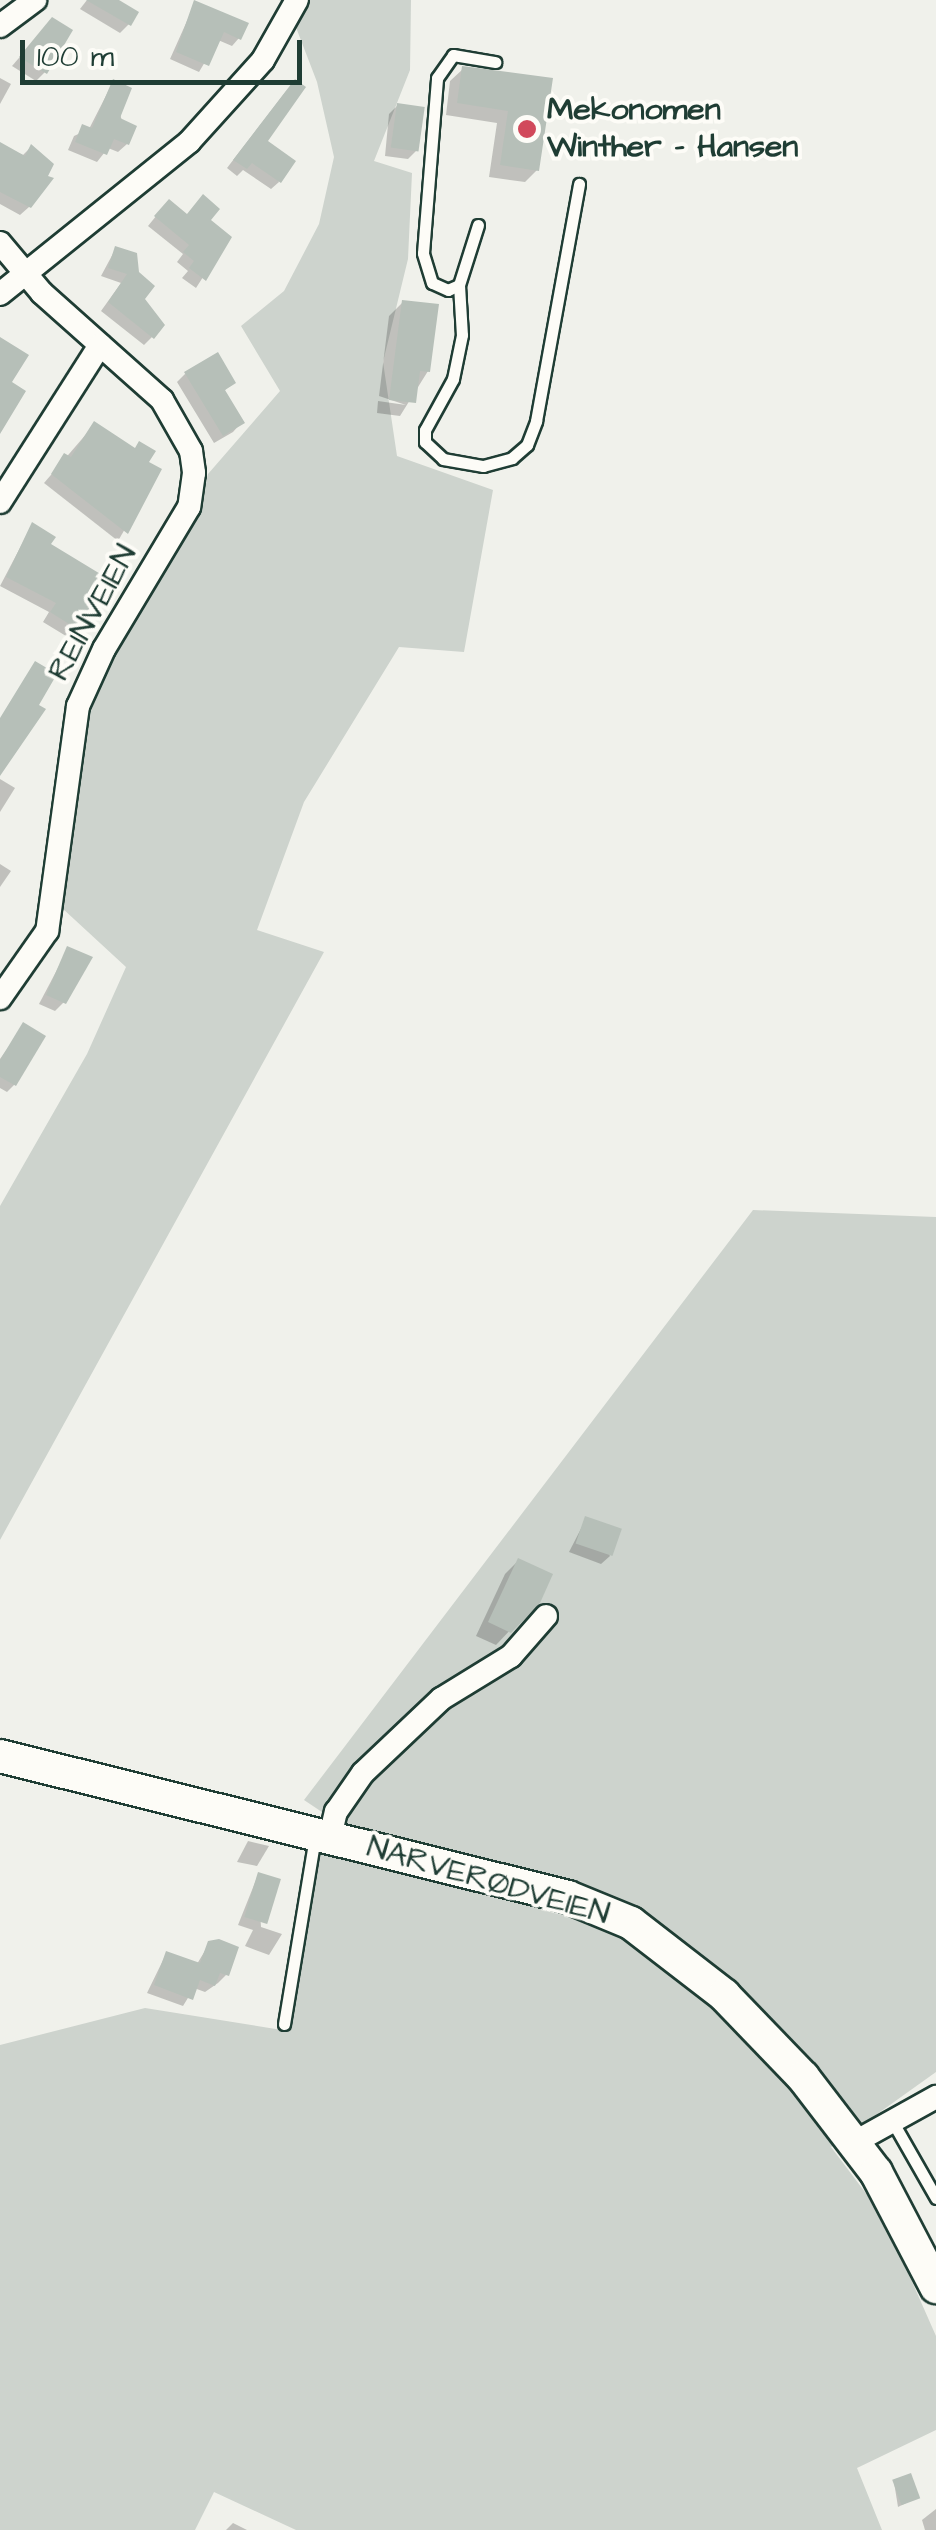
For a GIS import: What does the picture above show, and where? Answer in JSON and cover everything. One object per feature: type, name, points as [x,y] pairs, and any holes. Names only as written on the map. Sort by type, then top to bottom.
[{"type":"main road","name":"NARVERØDVEIEN","points":[[0,1756],[568,1898],[631,1922],[724,1994],[854,2142],[936,2286]]},
{"type":"street","points":[[0,26],[34,0]]},
{"type":"street","points":[[0,294],[189,142],[263,60],[297,0]]},
{"type":"street","name":"REINVEIEN","points":[[0,243],[26,274],[177,420],[194,473],[189,507],[104,648],[78,706],[46,931],[0,998]]},
{"type":"street","points":[[0,502],[100,344]]},
{"type":"street","name":"NARVERØDVEIEN","points":[[323,1835],[347,1792],[363,1773],[441,1699],[511,1656],[546,1616]]},
{"type":"street","points":[[854,2142],[936,2097]]},
{"type":"lane","points":[[459,285],[448,290],[432,282],[423,253],[437,78],[452,55],[495,62]]},
{"type":"lane","points":[[478,225],[459,285],[462,336],[453,379],[425,430],[425,442],[443,459],[483,466],[512,458],[527,445],[536,421],[579,184]]},
{"type":"lane","points":[[284,2024],[323,1835]]},
{"type":"lane","points":[[891,2119],[936,2198]]},
{"type":"shaded area","points":[[279,0],[411,0],[410,70],[374,161],[412,173],[408,259],[383,362],[397,456],[493,490],[464,652],[399,647],[304,802],[257,930],[324,952],[0,1540],[0,1206],[87,1054],[126,967],[62,908],[84,730],[112,655],[200,513],[208,474],[280,391],[241,326],[284,291],[319,224],[334,157],[317,82],[287,4]]},
{"type":"shaded area","points":[[753,1210],[936,1217],[936,2072],[831,2147],[883,2216],[936,2336],[936,2430],[857,2468],[882,2530],[296,2530],[214,2492],[195,2530],[0,2530],[0,2045],[145,2008],[288,2031],[322,1812],[304,1800]]},
{"type":"building","points":[[86,0],[119,0],[139,12],[131,26]]},
{"type":"building","points":[[194,0],[249,23],[241,40],[224,32],[209,66],[176,52]]},
{"type":"building","points":[[52,17],[73,30],[47,74],[19,57]]},
{"type":"building","points":[[462,66],[553,78],[539,171],[500,165],[508,111],[457,103]]},
{"type":"building","points":[[113,79],[132,88],[120,118],[137,126],[129,145],[114,139],[107,155],[75,142],[82,124],[92,128]]},
{"type":"building","points":[[295,79],[306,87],[268,141],[296,161],[281,183],[252,163],[247,169],[233,160]]},
{"type":"building","points":[[397,103],[425,107],[418,151],[391,148]]},
{"type":"building","points":[[0,142],[25,156],[31,144],[54,164],[48,176],[54,178],[31,208],[0,192]]},
{"type":"building","points":[[203,194],[220,209],[211,220],[232,237],[206,281],[189,268],[194,261],[183,252],[189,245],[154,216],[169,199],[187,214]]},
{"type":"building","points":[[115,246],[137,253],[139,272],[155,286],[145,299],[165,325],[154,339],[108,302],[127,274],[108,268]]},
{"type":"building","points":[[402,300],[439,304],[430,372],[420,371],[416,403],[389,400]]},
{"type":"building","points":[[0,337],[29,355],[12,382],[26,391],[0,434]]},
{"type":"building","points":[[218,352],[236,383],[225,390],[245,423],[223,436],[184,372]]},
{"type":"building","points":[[94,421],[135,448],[139,441],[156,451],[149,462],[162,469],[128,534],[51,474],[64,453],[71,457]]},
{"type":"building","points":[[32,522],[56,537],[51,544],[107,578],[77,629],[50,612],[56,603],[6,577]]},
{"type":"building","points":[[35,661],[57,674],[39,705],[46,709],[0,776],[0,718]]},
{"type":"building","points":[[67,946],[93,957],[66,1004],[46,995]]},
{"type":"building","points":[[23,1022],[46,1036],[16,1086],[0,1077],[0,1060]]},
{"type":"building","points":[[585,1516],[622,1529],[612,1556],[576,1543]]},
{"type":"building","points":[[518,1558],[553,1574],[540,1603],[511,1633],[488,1622]]},
{"type":"building","points":[[258,1872],[281,1879],[267,1924],[244,1917]]},
{"type":"building","points":[[219,1939],[239,1947],[229,1976],[220,1973],[215,1986],[200,1980],[193,2000],[154,1985],[166,1951],[200,1963],[208,1941]]},
{"type":"building","points":[[911,2473],[920,2498],[901,2505],[892,2480]]},
{"type":"place","name":"Mekonomen Winther - Hansen","points":[[527,129]]}]
